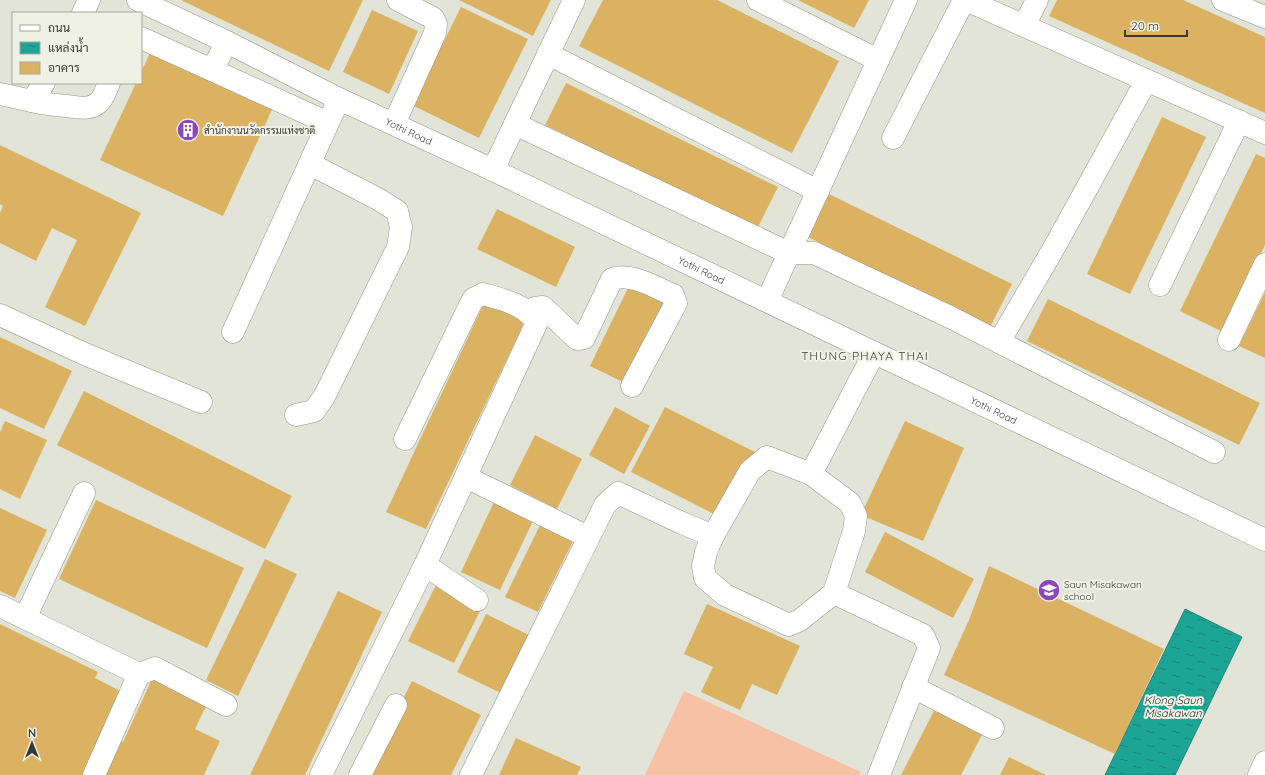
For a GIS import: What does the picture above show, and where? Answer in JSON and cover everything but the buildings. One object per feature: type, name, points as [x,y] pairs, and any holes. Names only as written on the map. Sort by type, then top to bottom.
[{"type":"street","points":[[83,12],[89,0]]},
{"type":"street","points":[[394,124],[435,33],[436,24],[433,18],[398,0]]},
{"type":"street","points":[[493,170],[574,0]]},
{"type":"street","points":[[758,0],[878,60]]},
{"type":"street","points":[[767,301],[906,0]]},
{"type":"street","points":[[893,138],[965,0],[1265,133]]},
{"type":"street","points":[[1024,26],[1037,0]]},
{"type":"street","points":[[1224,0],[1265,17]]},
{"type":"street","name":"Yothi Road","points":[[142,8],[227,42],[339,99],[493,170],[1264,538]]},
{"type":"street","points":[[142,38],[328,124]]},
{"type":"street","points":[[212,70],[227,42]]},
{"type":"street","points":[[548,54],[818,191]]},
{"type":"street","points":[[999,342],[1055,246],[1146,80]]},
{"type":"street","points":[[32,101],[43,84]]},
{"type":"street","points":[[0,94],[49,105],[76,108],[93,106],[100,102],[109,84]]},
{"type":"street","points":[[233,332],[339,99]]},
{"type":"street","points":[[1160,285],[1239,122]]},
{"type":"street","points":[[515,124],[789,253],[814,253],[950,317],[1214,452]]},
{"type":"street","points":[[296,415],[314,411],[324,397],[398,247],[401,227],[397,212],[378,198],[310,164]]},
{"type":"street","points":[[1229,340],[1265,264]]},
{"type":"street","points":[[530,313],[535,308],[543,307],[577,339],[584,338],[612,279],[620,276],[631,277],[673,295],[676,303],[632,386]]},
{"type":"street","points":[[321,775],[425,565],[537,322],[530,313],[509,302],[483,294],[473,299],[405,439]]},
{"type":"street","points":[[0,315],[87,355],[201,402]]},
{"type":"street","points":[[811,474],[874,353]]},
{"type":"street","points":[[767,457],[811,474],[850,503],[856,516],[854,531],[834,593],[800,620],[789,625],[725,595],[705,578],[703,566],[706,552],[713,536],[750,471],[767,457]]},
{"type":"street","points":[[466,477],[588,538]]},
{"type":"street","points":[[25,618],[84,493]]},
{"type":"street","points":[[472,775],[605,505],[618,493],[682,524],[713,536]]},
{"type":"street","points":[[425,565],[477,600]]},
{"type":"street","points":[[834,593],[923,635],[929,648],[879,775]]},
{"type":"street","points":[[0,606],[139,674]]},
{"type":"street","points":[[94,775],[139,674],[155,668],[226,705]]},
{"type":"street","points":[[913,687],[993,728]]},
{"type":"street","points":[[360,775],[396,705]]},
{"type":"street","points":[[1259,775],[1265,762]]},
{"type":"shaded area","points":[[684,691],[861,772],[859,775],[645,775]]},
{"type":"water","name":"Klong Saun Misakawan","points":[[1185,609],[1242,637],[1175,775],[1105,775]]},
{"type":"place","name":"สำนักงานนวัตกรรมแห่งชาติ","points":[[188,130]]},
{"type":"place","name":"Saun Misakawan school","points":[[1049,590]]},
{"type":"district","name":"THUNG PHAYA THAI","points":[[865,355]]}]
